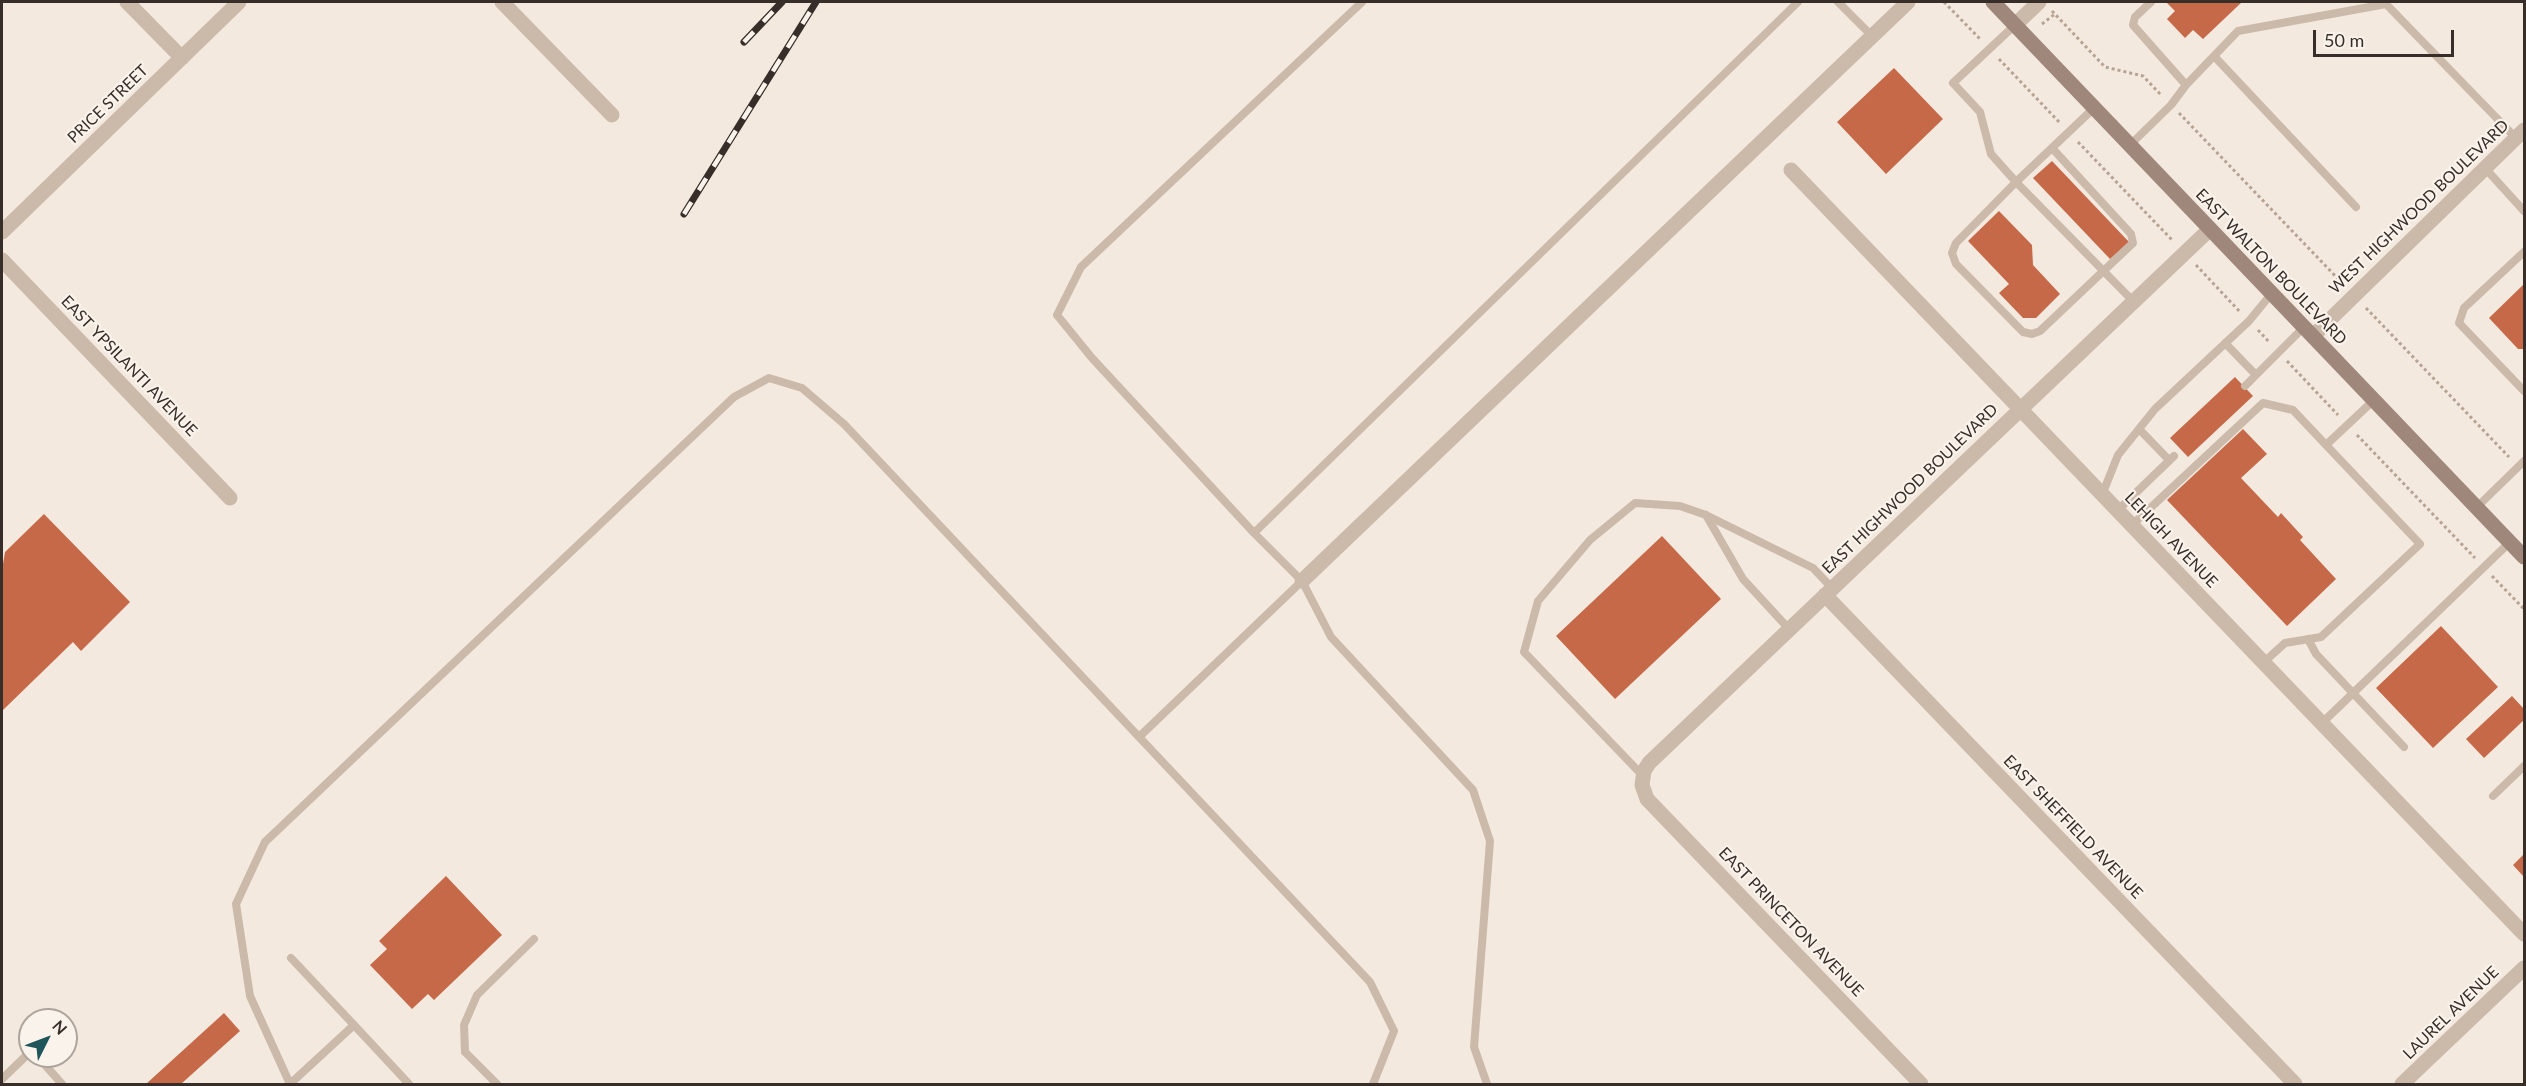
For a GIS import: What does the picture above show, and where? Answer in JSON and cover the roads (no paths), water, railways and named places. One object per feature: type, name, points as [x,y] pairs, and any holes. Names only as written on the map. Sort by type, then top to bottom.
[{"type":"main road","name":"EAST WALTON BOULEVARD","points":[[1993,2],[2524,557]]},
{"type":"street","points":[[128,2],[182,58]]},
{"type":"street","name":"PRICE STREET","points":[[2,232],[240,2]]},
{"type":"street","points":[[502,2],[612,114]]},
{"type":"street","points":[[1302,581],[1908,2]]},
{"type":"street","points":[[2015,25],[2044,5]]},
{"type":"street","name":"WEST HIGHWOOD BOULEVARD","points":[[2308,331],[2354,295],[2520,134]]},
{"type":"street","name":"LEHIGH AVENUE","points":[[1791,170],[2524,934]]},
{"type":"street","name":"EAST HIGHWOOD BOULEVARD","points":[[1642,778],[1649,763],[2210,229]]},
{"type":"street","name":"EAST YPSILANTI AVENUE","points":[[2,260],[230,498]]},
{"type":"street","name":"EAST SHEFFIELD AVENUE","points":[[1828,592],[2295,1084]]},
{"type":"street","name":"EAST PRINCETON AVENUE","points":[[1642,778],[1647,799],[1921,1084]]},
{"type":"street","name":"LAUREL AVENUE","points":[[2402,1084],[2524,968]]},
{"type":"lane","points":[[1362,2],[1081,267],[1057,315],[1092,358],[1254,533],[1302,581],[1331,637],[1473,790],[1490,841],[1474,1047],[1487,1084]]},
{"type":"lane","points":[[1254,533],[1798,2]]},
{"type":"lane","points":[[1838,2],[1872,36]]},
{"type":"lane","points":[[2151,2],[2135,17],[2133,24],[2186,85]]},
{"type":"lane","points":[[2130,145],[2171,105],[2186,85],[2238,31],[2386,4],[2520,134]]},
{"type":"lane","points":[[2015,25],[1953,83],[1980,112],[1991,154],[2133,301]]},
{"type":"lane","points":[[2214,56],[2356,207]]},
{"type":"lane","points":[[2052,148],[2131,234],[2133,243],[2040,331],[2032,334],[2023,332],[1956,264],[1952,254],[1956,243],[2016,182],[2094,108]]},
{"type":"lane","points":[[2485,168],[2524,211]]},
{"type":"lane","points":[[2524,252],[2464,308],[2459,323],[2524,391]]},
{"type":"lane","points":[[2103,495],[2118,455],[2155,409],[2249,321],[2272,293]]},
{"type":"lane","points":[[2245,386],[2279,352],[2308,331]]},
{"type":"lane","points":[[2225,343],[2256,375]]},
{"type":"lane","points":[[354,1026],[290,1084],[250,996],[236,904],[265,842],[734,397],[769,378],[802,388],[844,423],[1370,982],[1394,1031],[1372,1084]]},
{"type":"lane","points":[[2326,445],[2374,400]]},
{"type":"lane","points":[[2132,525],[2264,403],[2293,410],[2420,544],[2321,637],[2285,643],[2264,662]]},
{"type":"lane","points":[[2118,510],[2171,458],[2139,429]]},
{"type":"lane","points":[[2477,507],[2521,464]]},
{"type":"lane","points":[[1642,778],[1524,652],[1538,601],[1590,540],[1635,503],[1680,506],[1706,515],[1813,568],[1828,592]]},
{"type":"lane","points":[[1706,515],[1743,579],[1789,629]]},
{"type":"lane","points":[[2322,723],[2510,542]]},
{"type":"lane","points":[[1139,737],[1302,581]]},
{"type":"lane","points":[[2308,639],[2316,654],[2404,747]]},
{"type":"lane","points":[[2493,796],[2524,766]]},
{"type":"lane","points":[[497,1084],[465,1053],[464,1025],[477,995],[534,939]]},
{"type":"lane","points":[[291,958],[410,1084]]},
{"type":"lane","points":[[2,1079],[18,1064]]},
{"type":"lane","points":[[48,1068],[62,1084]]},
{"type":"lane","points":[[1484,1075],[1492,1084]]},
{"type":"railway","points":[[744,42],[782,2]]},
{"type":"railway","points":[[684,214],[816,2]]}]
